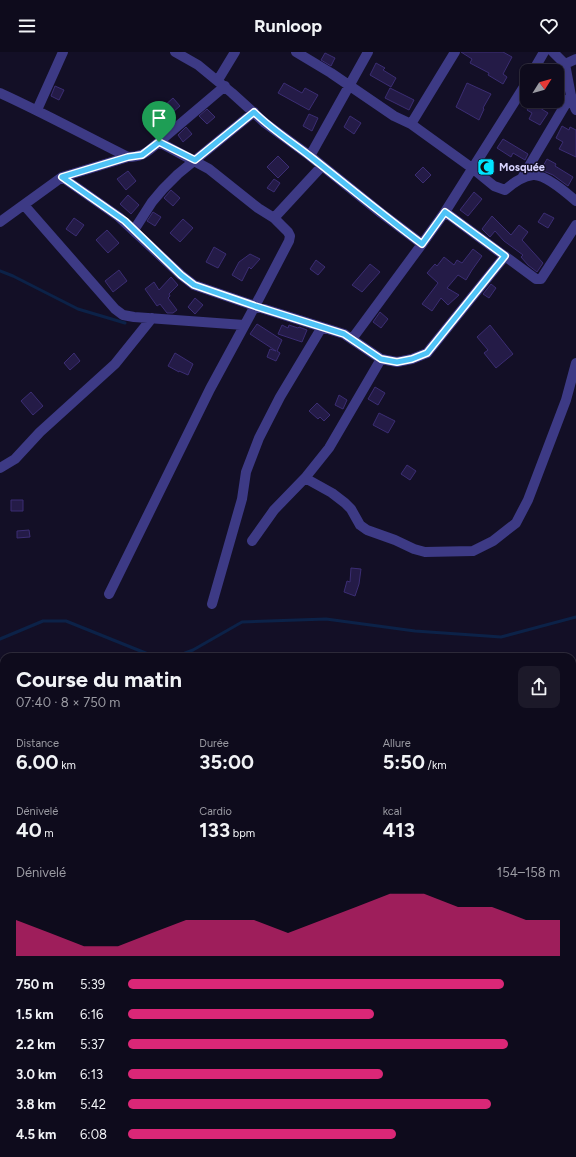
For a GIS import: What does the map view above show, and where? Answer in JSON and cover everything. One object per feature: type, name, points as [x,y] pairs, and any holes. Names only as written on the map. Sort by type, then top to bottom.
[{"type":"street","points":[[37,110],[64,52]]},
{"type":"street","points":[[175,52],[198,65],[221,83],[265,123],[310,156],[422,244]]},
{"type":"street","points":[[0,222],[62,177],[128,157],[142,155],[159,142],[221,83],[235,52]]},
{"type":"street","points":[[296,52],[331,73],[394,116],[411,124],[472,168],[494,186],[505,190],[522,178],[537,175],[561,188],[576,201]]},
{"type":"street","points":[[310,156],[368,52]]},
{"type":"street","points":[[411,124],[455,52]]},
{"type":"street","points":[[537,64],[544,52]]},
{"type":"street","points":[[553,52],[565,64],[570,95],[576,110]]},
{"type":"street","points":[[565,64],[576,59]]},
{"type":"street","points":[[0,93],[37,110],[128,157]]},
{"type":"street","points":[[352,339],[445,212],[520,93]]},
{"type":"street","points":[[522,178],[570,95]]},
{"type":"street","points":[[134,230],[152,202],[163,189],[195,160],[254,112]]},
{"type":"street","points":[[109,594],[210,389],[289,241],[290,236],[274,218],[258,208],[209,169],[195,160],[159,142]]},
{"type":"street","points":[[274,218],[322,166]]},
{"type":"street","points":[[62,177],[119,217],[189,282],[255,306],[344,334],[381,359],[397,362],[412,359],[427,353],[505,256]]},
{"type":"street","points":[[24,205],[119,312],[128,317],[244,325]]},
{"type":"street","points":[[445,212],[536,279],[541,279],[576,225]]},
{"type":"street","points":[[0,468],[15,459],[40,432],[115,364],[152,318]]},
{"type":"street","points":[[212,604],[242,499],[246,472],[259,438],[280,397],[322,327]]},
{"type":"street","points":[[252,541],[274,510],[305,478],[329,448],[381,359]]},
{"type":"street","points":[[305,478],[332,493],[345,503],[351,509],[360,525],[367,530],[425,552],[473,551],[493,541],[516,523],[528,500],[566,400],[576,363]]},
{"type":"building","points":[[461,52],[503,52],[512,57],[503,74],[507,77],[503,84],[488,75],[489,73],[470,63],[472,59]]},
{"type":"building","points":[[325,53],[335,58],[331,66],[321,60]]},
{"type":"building","points":[[376,63],[385,68],[383,70],[396,78],[391,87],[370,75]]},
{"type":"building","points":[[284,83],[302,93],[305,88],[318,95],[309,110],[278,93]]},
{"type":"building","points":[[467,83],[491,94],[483,108],[484,109],[479,120],[456,107]]},
{"type":"building","points":[[55,86],[64,90],[59,100],[51,96]]},
{"type":"building","points":[[390,88],[414,100],[409,110],[385,98]]},
{"type":"building","points":[[173,98],[180,106],[173,112],[171,110],[158,120],[154,115]]},
{"type":"building","points":[[528,108],[540,108],[548,113],[540,125],[529,119],[532,113],[527,110]]},
{"type":"building","points":[[207,109],[215,117],[207,124],[199,116]]},
{"type":"building","points":[[309,114],[318,118],[312,131],[303,126]]},
{"type":"building","points":[[350,116],[361,123],[354,134],[344,127]]},
{"type":"building","points":[[562,126],[569,130],[570,127],[576,130],[576,157],[559,149],[563,142],[556,138]]},
{"type":"building","points":[[186,127],[192,134],[183,142],[178,135]]},
{"type":"building","points":[[503,139],[528,154],[525,160],[513,153],[511,157],[497,148]]},
{"type":"building","points":[[278,156],[289,167],[278,178],[267,167]]},
{"type":"building","points":[[547,159],[556,164],[555,166],[573,177],[568,186],[553,175],[541,170]]},
{"type":"building","points":[[423,167],[431,175],[423,183],[415,175]]},
{"type":"building","points":[[128,171],[136,181],[126,190],[117,179]]},
{"type":"building","points":[[274,179],[280,183],[274,192],[267,188]]},
{"type":"building","points":[[171,190],[180,198],[173,206],[164,198]]},
{"type":"building","points":[[474,192],[482,199],[468,216],[460,210]]},
{"type":"building","points":[[128,195],[139,205],[131,214],[120,204]]},
{"type":"building","points":[[153,212],[161,217],[155,226],[147,221]]},
{"type":"building","points":[[544,213],[554,218],[548,228],[538,222]]},
{"type":"building","points":[[492,216],[511,235],[519,225],[528,232],[522,240],[543,263],[537,272],[521,257],[523,255],[504,241],[495,231],[490,237],[482,229]]},
{"type":"building","points":[[74,218],[84,225],[76,236],[66,229]]},
{"type":"building","points":[[183,219],[193,228],[180,242],[170,233]]},
{"type":"building","points":[[107,230],[119,243],[108,253],[96,240]]},
{"type":"building","points":[[214,247],[226,254],[218,268],[206,262]]},
{"type":"building","points":[[473,249],[482,256],[466,280],[458,275],[447,288],[459,295],[448,305],[441,298],[432,311],[422,304],[438,283],[427,273],[435,264],[437,266],[444,257],[454,265],[457,260],[462,263]]},
{"type":"building","points":[[250,254],[260,259],[251,269],[249,267],[242,281],[232,275],[239,262]]},
{"type":"building","points":[[316,260],[325,267],[318,275],[310,269]]},
{"type":"building","points":[[370,264],[380,272],[362,292],[352,285]]},
{"type":"building","points":[[119,270],[127,281],[113,292],[105,281]]},
{"type":"building","points":[[171,277],[178,285],[169,294],[170,296],[168,298],[177,310],[173,313],[167,313],[160,304],[157,306],[145,289],[154,282],[159,290]]},
{"type":"building","points":[[491,284],[496,288],[489,298],[483,294]]},
{"type":"building","points":[[195,298],[203,305],[195,314],[188,307]]},
{"type":"building","points":[[380,312],[388,319],[381,328],[373,322]]},
{"type":"building","points":[[257,324],[282,340],[277,351],[280,353],[276,361],[267,357],[270,349],[276,351],[250,334]]},
{"type":"building","points":[[282,325],[288,328],[289,325],[307,330],[302,342],[278,334]]},
{"type":"building","points":[[490,325],[513,354],[496,368],[484,353],[488,350],[477,337]]},
{"type":"building","points":[[74,353],[80,361],[70,370],[64,363]]},
{"type":"building","points":[[175,353],[193,364],[188,375],[168,366]]},
{"type":"building","points":[[375,387],[385,393],[378,405],[368,399]]},
{"type":"building","points":[[31,392],[43,406],[33,415],[21,401]]},
{"type":"building","points":[[339,395],[347,400],[343,409],[335,405]]},
{"type":"building","points":[[317,403],[330,415],[324,421],[320,417],[318,419],[309,411]]},
{"type":"building","points":[[379,413],[395,421],[388,433],[373,425]]},
{"type":"building","points":[[407,465],[416,471],[410,480],[401,474]]},
{"type":"building","points":[[11,500],[23,500],[23,511],[11,511]]},
{"type":"building","points":[[29,530],[30,537],[17,538],[17,531]]},
{"type":"building","points":[[351,568],[361,569],[359,584],[355,596],[344,592],[347,581],[350,582]]},
{"type":"waterway","points":[[0,271],[78,309],[125,323]]},
{"type":"waterway","points":[[185,653],[242,622],[326,619],[415,631],[501,637],[576,617]]},
{"type":"waterway","points":[[0,639],[43,621],[66,621],[146,653]]},
{"type":"place","name":"Mosquée","points":[[486,167]]},
{"type":"route","points":[[254,112],[265,123],[310,156],[364,200],[422,244],[445,212],[505,256],[427,353],[423,356],[397,362],[381,359],[344,334],[194,285],[146,243],[125,221],[62,177],[128,157],[142,155],[159,142],[195,160],[254,112]]}]
